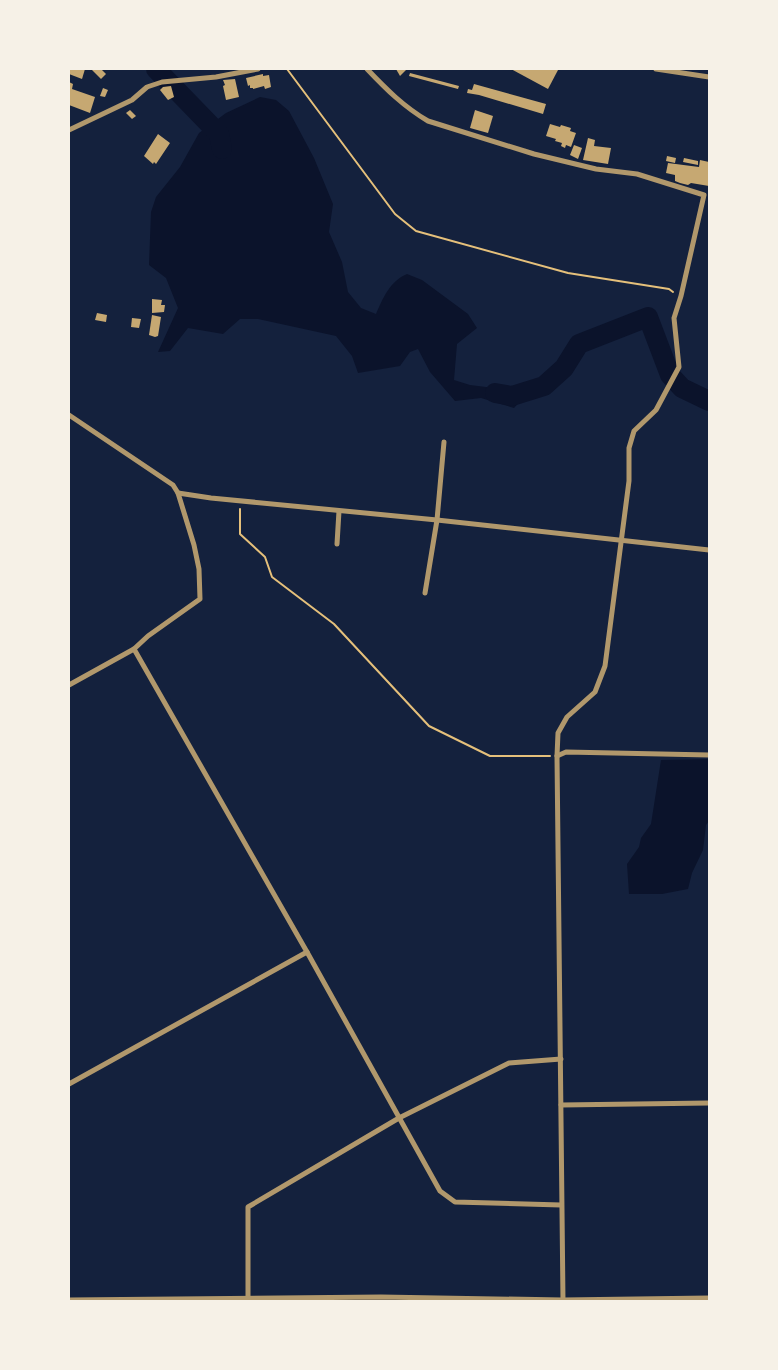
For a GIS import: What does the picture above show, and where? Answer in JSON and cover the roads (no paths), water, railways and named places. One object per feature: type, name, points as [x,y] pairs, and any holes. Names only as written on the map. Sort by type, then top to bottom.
[{"type":"street","points":[[69,130],[132,100],[147,87],[162,82],[216,77],[258,69]]},
{"type":"street","points":[[367,69],[389,93],[412,112],[428,121],[534,154],[596,169],[637,174],[704,195],[681,296],[674,318],[680,366],[656,410],[634,431],[629,448],[629,481],[605,666],[595,692],[566,717],[558,733],[563,1301]]},
{"type":"street","points":[[656,69],[709,77]]},
{"type":"street","points":[[69,415],[172,485],[178,493],[194,545],[199,569],[200,599],[148,636],[134,649],[69,685]]},
{"type":"street","points":[[425,593],[437,520],[444,442]]},
{"type":"street","points":[[178,493],[709,550]]},
{"type":"street","points":[[336,544],[339,511]]},
{"type":"street","points":[[134,649],[307,952],[440,1191],[455,1202],[561,1205]]},
{"type":"street","points":[[557,756],[566,752],[709,755]]},
{"type":"street","points":[[69,1084],[307,952]]},
{"type":"street","points":[[248,1300],[248,1207],[399,1118],[509,1063],[561,1059]]},
{"type":"street","points":[[562,1105],[709,1103]]},
{"type":"street","points":[[69,1300],[248,1300],[381,1297],[563,1301],[709,1298]]},
{"type":"water","points":[[260,97],[276,100],[289,111],[314,158],[333,204],[329,232],[342,262],[348,292],[361,308],[376,314],[384,296],[396,281],[407,274],[422,280],[468,314],[477,328],[457,344],[454,380],[470,385],[519,391],[525,396],[514,408],[481,398],[455,401],[430,372],[418,349],[410,352],[400,366],[358,373],[352,356],[336,336],[258,319],[240,319],[223,334],[188,328],[170,351],[158,352],[178,308],[166,278],[149,265],[151,212],[156,197],[180,167],[199,133],[226,113]]},
{"type":"water","points":[[709,759],[709,821],[706,825],[703,850],[692,873],[688,889],[662,894],[629,894],[627,864],[639,847],[641,838],[651,824],[661,760]]},
{"type":"waterway","points":[[156,69],[219,134],[222,149]]},
{"type":"waterway","points":[[495,393],[512,396],[544,386],[564,368],[579,344],[648,317],[670,375],[682,388],[709,401]]}]
